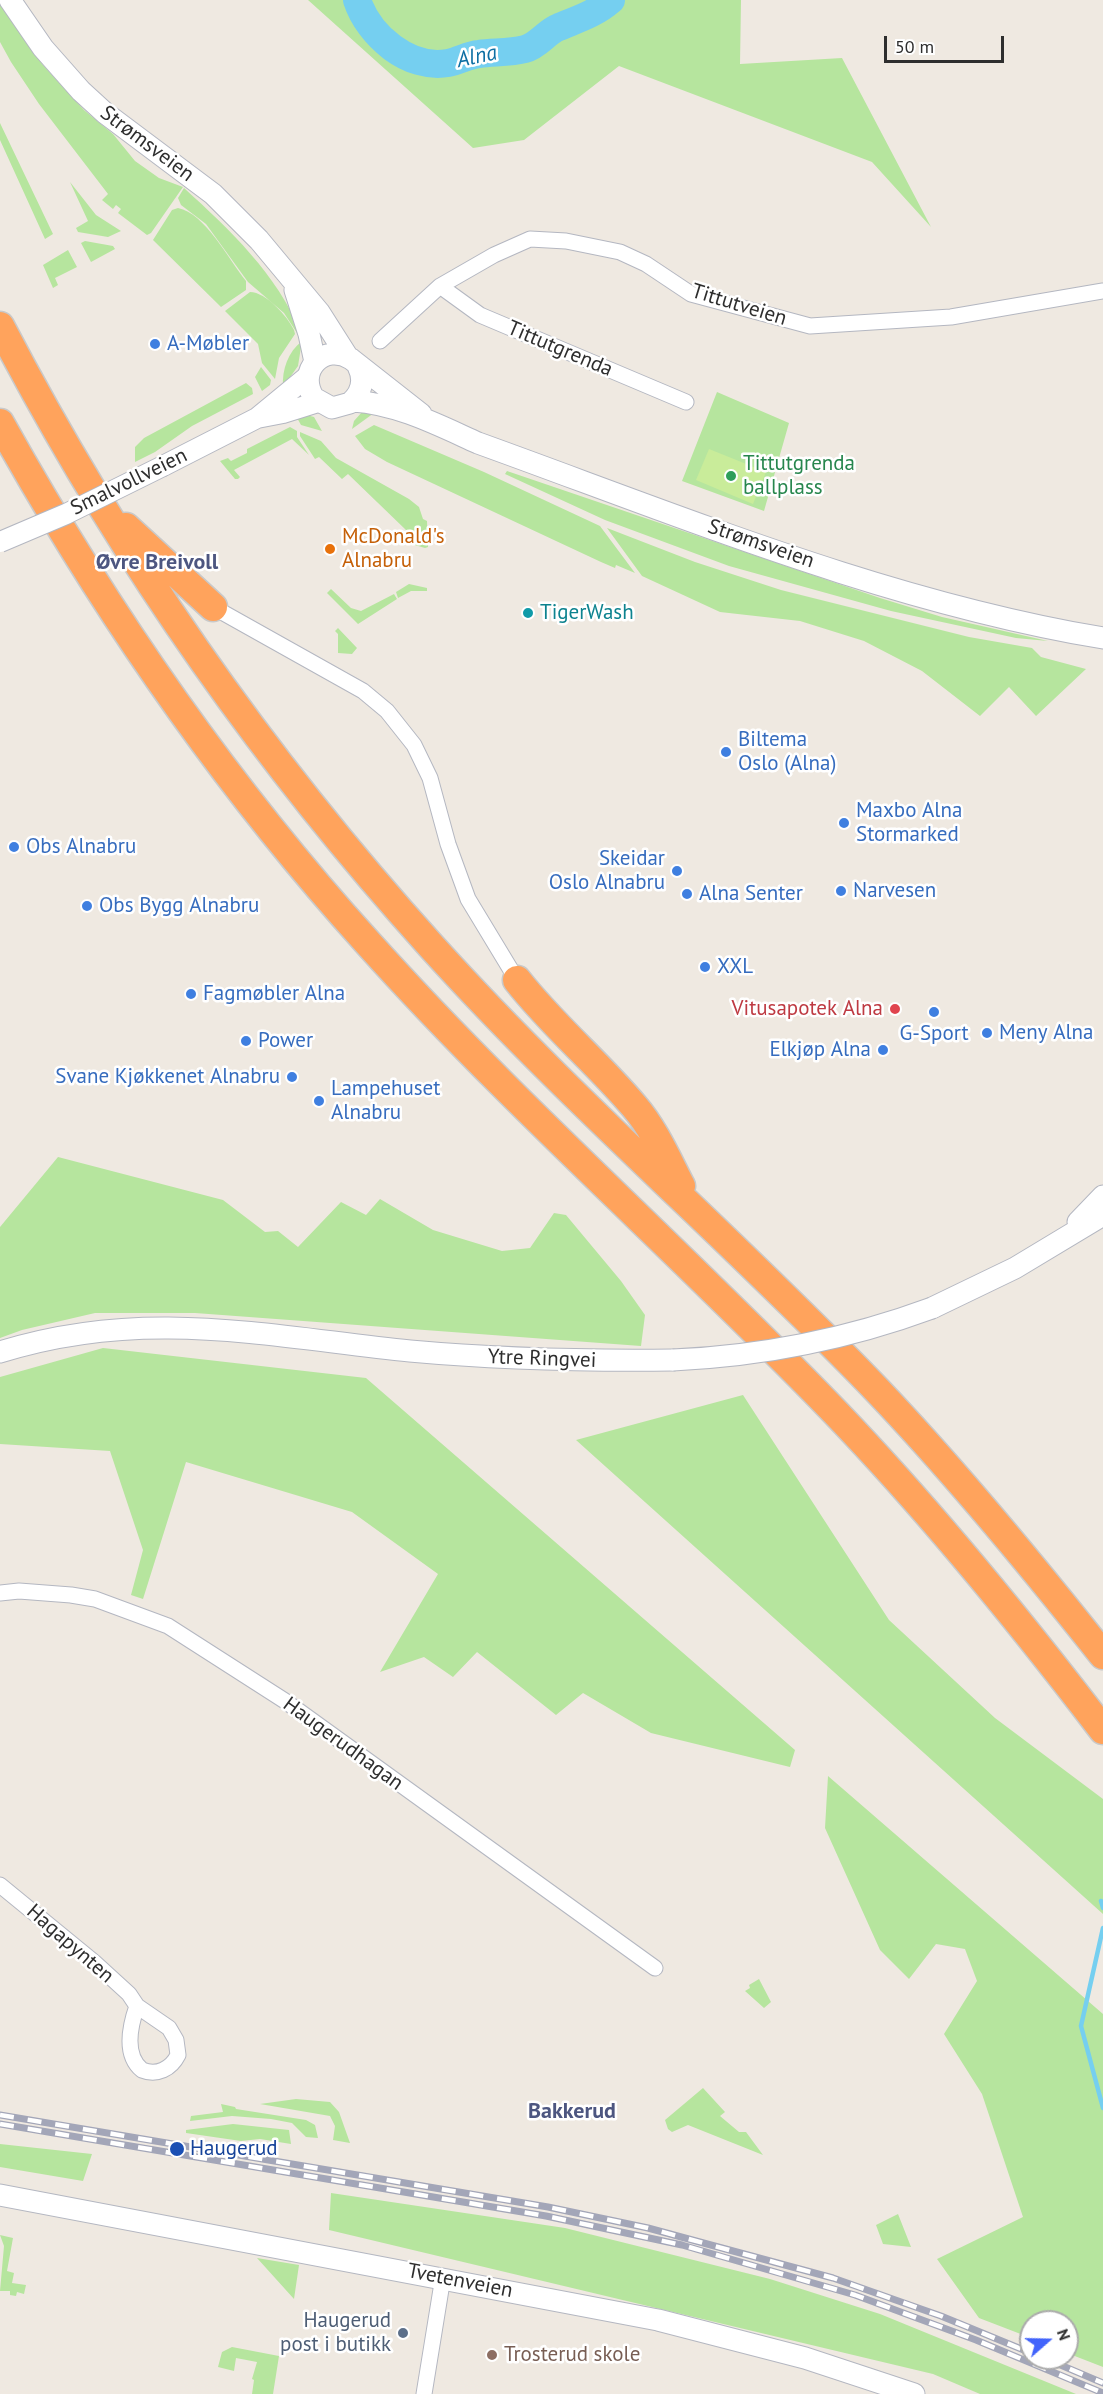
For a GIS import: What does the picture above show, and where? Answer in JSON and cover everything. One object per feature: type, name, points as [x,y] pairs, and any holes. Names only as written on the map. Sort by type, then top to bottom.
[{"type":"highway","points":[[0,326],[97,500],[206,665],[281,767],[355,858],[435,950],[692,1209],[875,1388],[963,1485],[1103,1655]]},
{"type":"highway","points":[[0,423],[73,548],[147,662],[244,794],[315,883],[387,964],[484,1066],[840,1417],[955,1545],[1103,1730]]},
{"type":"highway","points":[[97,500],[213,607]]},
{"type":"highway","points":[[517,980],[560,1031],[635,1106],[649,1127],[692,1209]]},
{"type":"main road","name":"Strømsveien","points":[[10,0],[43,48],[81,92],[105,113],[213,194],[259,240],[291,281],[320,312],[352,361],[393,389],[428,420]]},
{"type":"main road","name":"Strømsveien","points":[[291,281],[309,334],[311,369]]},
{"type":"main road","points":[[327,354],[352,361],[361,373],[361,388],[353,401],[332,408],[318,402],[310,393],[311,369],[327,354]]},
{"type":"main road","name":"Strømsveien","points":[[353,401],[383,405],[428,420],[478,443],[899,590],[980,613],[1103,638]]},
{"type":"main road","name":"Ytre Ringvei","points":[[1063,1237],[1103,1196]]},
{"type":"main road","name":"Ytre Ringvei","points":[[0,1352],[98,1330],[176,1326],[472,1356],[567,1360],[674,1360],[735,1356],[850,1335],[932,1308],[989,1282],[1103,1215]]},
{"type":"main road","name":"Tvetenveien","points":[[0,2194],[443,2277],[728,2337],[805,2358],[914,2394]]},
{"type":"street","name":"Tittutveien","points":[[380,341],[440,286],[494,255],[530,239],[566,241],[620,252],[646,264],[691,294],[810,326],[951,317],[1103,291]]},
{"type":"street","name":"Tittutgrenda","points":[[440,286],[480,315],[686,402]]},
{"type":"street","name":"Smalvollveien","points":[[0,542],[66,514],[256,418],[311,369]]},
{"type":"street","name":"Smalvollveien","points":[[256,418],[283,414],[318,402]]},
{"type":"street","points":[[213,607],[363,691],[387,711],[414,745],[430,778],[448,844],[468,899],[517,980]]},
{"type":"street","name":"Haugerudhagan","points":[[0,1593],[19,1591],[79,1596],[168,1626],[285,1701],[655,1968]]},
{"type":"street","name":"Hagapynten","points":[[0,1885],[94,1962],[129,1994],[137,2006]]},
{"type":"street","points":[[424,2394],[443,2277]]},
{"type":"green space","points":[[308,0],[741,0],[740,64],[842,58],[931,227],[872,162],[619,66],[524,140],[473,148]]},
{"type":"green space","points":[[0,4],[43,65],[84,110],[113,134],[135,161],[159,178],[183,187],[151,233],[147,235],[118,213],[121,209],[116,205],[113,209],[102,200],[108,194],[39,104],[11,62],[0,42]]},
{"type":"green space","points":[[0,123],[53,234],[45,239],[0,140]]},
{"type":"green space","points":[[70,182],[96,215],[121,231],[108,237],[78,232],[76,228],[88,221]]},
{"type":"green space","points":[[184,188],[235,237],[266,272],[279,291],[301,333],[297,333],[284,313],[248,282],[206,224],[181,205],[178,198]]},
{"type":"green space","points":[[178,208],[188,212],[207,228],[246,281],[246,290],[221,307],[153,240],[172,210]]},
{"type":"green space","points":[[85,241],[113,246],[115,249],[91,262],[81,243]]},
{"type":"green space","points":[[68,250],[77,267],[55,278],[58,285],[53,288],[43,265]]},
{"type":"green space","points":[[250,292],[263,296],[282,312],[294,330],[295,334],[279,358],[275,379],[262,363],[258,344],[225,311]]},
{"type":"green space","points":[[302,341],[298,366],[283,387],[287,361]]},
{"type":"green space","points":[[261,367],[271,380],[270,385],[262,391],[255,377]]},
{"type":"green space","points":[[246,383],[252,388],[253,394],[192,426],[155,452],[135,462],[135,447],[144,438]]},
{"type":"green space","points":[[717,392],[789,423],[764,511],[682,481]]},
{"type":"green space","points":[[362,412],[374,413],[352,429],[354,421]]},
{"type":"green space","points":[[303,414],[314,417],[322,431],[301,425],[296,416]]},
{"type":"green space","points":[[374,425],[484,472],[600,526],[635,573],[601,562],[387,462],[365,449],[355,436]]},
{"type":"green space","points":[[290,427],[297,431],[297,437],[309,455],[292,439],[234,470],[240,477],[238,479],[235,479],[220,461],[228,458],[231,461],[247,453],[247,449]]},
{"type":"green space","points":[[300,432],[321,441],[336,458],[409,499],[419,507],[423,519],[427,521],[428,547],[398,540],[406,530],[348,474],[342,479],[319,457],[315,459],[300,436]]},
{"type":"green space","name":"Tittutgrenda ballplass","points":[[709,449],[766,472],[753,504],[696,480]]},
{"type":"green space","points":[[507,471],[880,598],[942,617],[1048,641],[1016,638],[891,611],[729,566],[605,520],[505,474]]},
{"type":"green space","points":[[607,528],[695,562],[781,590],[969,637],[1032,648],[1041,657],[1086,669],[1036,716],[1009,687],[980,716],[922,671],[864,641],[800,621],[720,612],[642,576]]},
{"type":"green space","points":[[409,584],[427,588],[427,591],[411,591],[398,598],[396,592]]},
{"type":"green space","points":[[331,589],[351,608],[361,611],[394,594],[397,599],[358,624],[327,593]]},
{"type":"green space","points":[[338,628],[357,648],[352,654],[338,653],[338,634],[335,631]]},
{"type":"green space","points":[[58,1157],[223,1200],[265,1232],[278,1231],[298,1247],[341,1202],[366,1215],[380,1199],[433,1230],[502,1251],[530,1248],[554,1213],[566,1215],[621,1281],[645,1315],[641,1346],[195,1313],[95,1313],[22,1330],[0,1338],[0,1227]]},
{"type":"green space","points":[[103,1348],[366,1378],[795,1750],[790,1767],[651,1733],[583,1693],[556,1715],[477,1652],[453,1677],[424,1657],[380,1672],[438,1574],[352,1512],[186,1462],[143,1599],[131,1595],[143,1550],[110,1451],[0,1444],[0,1377]]},
{"type":"green space","points":[[743,1395],[889,1620],[995,1718],[1103,1799],[1103,1914],[576,1440]]},
{"type":"green space","points":[[828,1776],[1103,2014],[1103,2367],[1079,2358],[1079,2310],[1019,2310],[1019,2333],[979,2318],[937,2259],[1023,2217],[982,2094],[944,2034],[977,1981],[965,1949],[936,1944],[909,1979],[880,1950],[825,1828]]},
{"type":"green space","points":[[759,1979],[771,2002],[764,2008],[745,1991],[750,1988],[749,1985]]},
{"type":"green space","points":[[703,2088],[725,2112],[720,2116],[739,2132],[746,2132],[763,2155],[688,2125],[672,2132],[668,2129],[665,2120]]},
{"type":"green space","points":[[296,2099],[330,2102],[339,2112],[350,2143],[333,2140],[335,2126],[330,2116],[260,2104]]},
{"type":"green space","points":[[221,2104],[236,2109],[306,2120],[315,2125],[318,2138],[306,2137],[292,2123],[271,2119],[232,2116],[190,2121],[191,2116],[223,2112]]},
{"type":"green space","points":[[233,2124],[289,2130],[291,2144],[260,2139],[241,2141],[186,2133],[186,2130]]},
{"type":"green space","points":[[0,2144],[92,2154],[83,2181],[0,2167]]},
{"type":"green space","points":[[331,2193],[565,2228],[770,2279],[880,2314],[1076,2394],[980,2394],[933,2374],[329,2230]]},
{"type":"green space","points":[[898,2214],[911,2247],[883,2244],[876,2225]]},
{"type":"green space","points":[[0,2235],[13,2238],[7,2271],[14,2273],[12,2283],[26,2285],[24,2294],[17,2292],[16,2296],[10,2295],[10,2291],[0,2291],[4,2246]]},
{"type":"green space","points":[[257,2258],[299,2265],[294,2299]]},
{"type":"green space","points":[[232,2347],[279,2356],[273,2394],[252,2394],[254,2380],[252,2379],[257,2362],[236,2358],[234,2371],[218,2367],[222,2352]]},
{"type":"waterway","name":"Alna","points":[[357,0],[371,26],[392,48],[405,56],[433,64],[448,63],[475,55],[525,49],[534,45],[554,29],[593,13],[611,0]]},
{"type":"waterway","points":[[1101,1901],[1103,1908]]},
{"type":"waterway","points":[[1103,1928],[1081,2026],[1103,2108]]},
{"type":"railway","points":[[0,2115],[548,2207],[648,2228],[833,2278],[941,2316],[1019,2348]]},
{"type":"railway","points":[[0,2124],[546,2216],[682,2245],[855,2295],[976,2340],[1103,2393]]},
{"type":"railway","points":[[1072,2370],[1103,2383]]},
{"type":"place","name":"A-Møbler","points":[[155,344]]},
{"type":"place","name":"Tittutgrenda ballplass","points":[[731,476]]},
{"type":"place","name":"McDonald's Alnabru","points":[[330,549]]},
{"type":"place","name":"TigerWash","points":[[528,613]]},
{"type":"place","name":"Biltema Oslo (Alna)","points":[[726,752]]},
{"type":"place","name":"Maxbo Alna Stormarked","points":[[844,823]]},
{"type":"place","name":"Obs Alnabru","points":[[14,847]]},
{"type":"place","name":"Skeidar Oslo Alnabru","points":[[677,871]]},
{"type":"place","name":"Narvesen","points":[[841,891]]},
{"type":"place","name":"Alna Senter","points":[[687,894]]},
{"type":"place","name":"Obs Bygg Alnabru","points":[[87,906]]},
{"type":"place","name":"XXL","points":[[705,967]]},
{"type":"place","name":"Fagmøbler Alna","points":[[191,994]]},
{"type":"place","name":"Vitusapotek Alna","points":[[895,1009]]},
{"type":"place","name":"G-Sport","points":[[934,1012]]},
{"type":"place","name":"Meny Alna","points":[[987,1033]]},
{"type":"place","name":"Power","points":[[246,1041]]},
{"type":"place","name":"Elkjøp Alna","points":[[883,1050]]},
{"type":"place","name":"Svane Kjøkkenet Alnabru","points":[[292,1077]]},
{"type":"place","name":"Lampehuset Alnabru","points":[[319,1101]]},
{"type":"place","name":"Haugerud","points":[[177,2149]]},
{"type":"place","name":"Haugerud post i butikk","points":[[403,2333]]},
{"type":"place","name":"Trosterud skole","points":[[492,2355]]},
{"type":"district","name":"Øvre Breivoll","points":[[157,563]]},
{"type":"district","name":"Bakkerud","points":[[572,2112]]}]
